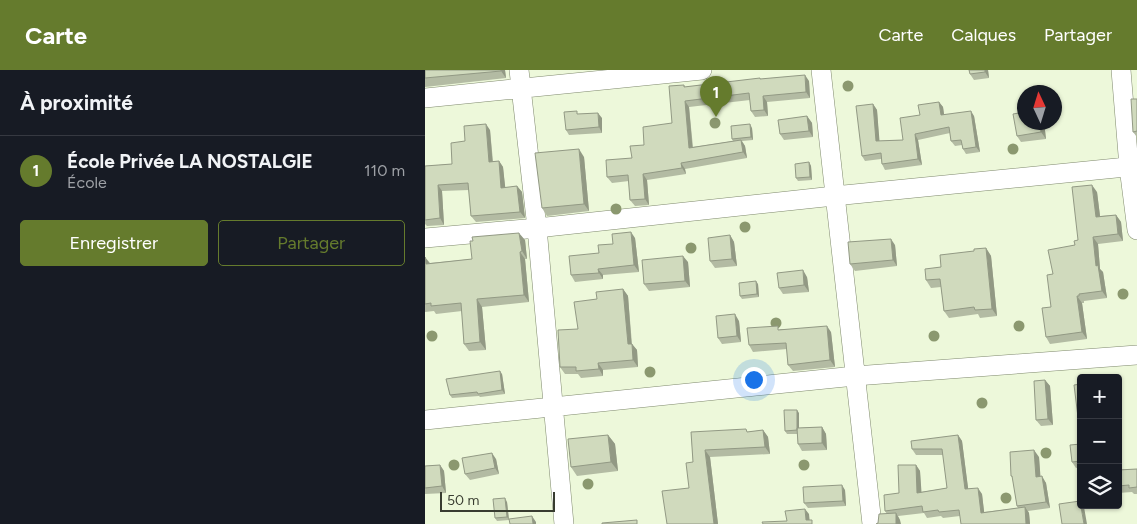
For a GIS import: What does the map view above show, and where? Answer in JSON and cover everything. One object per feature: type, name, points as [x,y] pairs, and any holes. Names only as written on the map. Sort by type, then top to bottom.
[{"type":"street","points":[[425,98],[520,79],[702,70]]},
{"type":"street","points":[[821,70],[872,524]]},
{"type":"street","points":[[1121,70],[1133,167],[1137,230]]},
{"type":"street","points":[[520,79],[537,228],[564,524]]},
{"type":"street","points":[[425,238],[1133,167]]},
{"type":"street","points":[[425,420],[855,376],[1137,355]]},
{"type":"building","points":[[425,70],[501,70],[501,71],[425,78]]},
{"type":"building","points":[[969,70],[985,70],[985,72],[970,74]]},
{"type":"building","points":[[805,75],[806,92],[763,96],[764,110],[751,111],[749,93],[685,101],[689,148],[741,140],[743,152],[681,163],[682,168],[643,174],[645,199],[630,200],[628,175],[607,177],[606,160],[632,158],[630,146],[644,145],[643,127],[672,123],[669,86],[684,85],[684,87]]},
{"type":"building","points":[[1131,99],[1137,99],[1137,131],[1133,132]]},
{"type":"building","points":[[939,102],[941,115],[971,111],[976,147],[963,149],[961,140],[951,141],[949,127],[915,134],[918,159],[882,164],[881,153],[862,156],[856,106],[873,104],[876,141],[903,140],[900,118],[920,115],[918,105]]},
{"type":"building","points":[[577,111],[577,114],[598,113],[599,127],[566,130],[564,112]]},
{"type":"building","points":[[1017,113],[1017,130],[1041,130],[1041,132],[1017,136],[1013,114]]},
{"type":"building","points":[[807,116],[809,131],[780,134],[778,120]]},
{"type":"building","points":[[486,124],[489,162],[499,161],[501,188],[517,186],[520,212],[471,216],[468,183],[438,185],[440,218],[425,220],[425,166],[452,164],[451,143],[465,141],[464,126]]},
{"type":"building","points":[[750,124],[751,137],[732,139],[731,126]]},
{"type":"building","points":[[579,149],[584,204],[542,208],[535,153]]},
{"type":"building","points":[[809,162],[810,177],[796,178],[795,164]]},
{"type":"building","points":[[1092,185],[1096,217],[1116,215],[1118,234],[1093,237],[1096,266],[1098,265],[1102,291],[1079,294],[1077,296],[1082,332],[1046,337],[1042,308],[1051,307],[1047,275],[1053,274],[1048,250],[1075,245],[1074,241],[1078,240],[1072,187]]},
{"type":"building","points":[[631,232],[634,265],[598,269],[599,273],[571,275],[569,256],[599,253],[598,245],[613,244],[612,234]]},
{"type":"building","points":[[519,233],[522,251],[520,252],[524,295],[477,299],[480,342],[464,344],[461,303],[431,306],[431,303],[425,304],[425,257],[426,264],[472,259],[470,241],[473,241],[472,237]]},
{"type":"building","points":[[730,235],[732,259],[710,261],[708,238]]},
{"type":"building","points":[[891,239],[893,260],[850,264],[848,242]]},
{"type":"building","points":[[986,248],[992,309],[975,310],[974,307],[944,311],[940,279],[926,280],[925,269],[941,267],[940,255]]},
{"type":"building","points":[[683,256],[685,281],[644,284],[642,260]]},
{"type":"building","points":[[803,270],[804,285],[779,288],[777,273]]},
{"type":"building","points":[[756,281],[757,294],[740,296],[739,283]]},
{"type":"building","points":[[623,289],[628,344],[632,344],[633,360],[598,363],[599,369],[576,371],[576,367],[560,367],[558,330],[578,329],[574,302],[597,299],[596,292]]},
{"type":"building","points":[[735,314],[737,336],[718,338],[716,316]]},
{"type":"building","points":[[778,326],[778,330],[827,326],[830,360],[788,365],[786,343],[749,345],[747,328]]},
{"type":"building","points":[[500,371],[502,390],[478,394],[477,392],[450,395],[446,379]]},
{"type":"building","points":[[1045,380],[1048,419],[1036,420],[1034,381]]},
{"type":"building","points":[[1074,385],[1077,385],[1077,409]]},
{"type":"building","points":[[784,410],[797,410],[797,430],[785,431]]},
{"type":"building","points":[[822,427],[822,443],[798,444],[797,428]]},
{"type":"building","points":[[746,429],[747,432],[763,430],[765,447],[705,450],[714,524],[667,524],[662,491],[689,488],[686,463],[693,462],[691,432]]},
{"type":"building","points":[[608,435],[611,462],[571,467],[568,439]]},
{"type":"building","points":[[958,435],[965,489],[978,488],[981,513],[1025,507],[1026,524],[961,524],[959,510],[923,512],[922,506],[885,511],[884,495],[899,493],[898,465],[916,465],[917,493],[947,488],[942,449],[912,449],[911,441]]},
{"type":"building","points":[[1077,444],[1077,461],[1072,462],[1070,445]]},
{"type":"building","points":[[1034,450],[1036,477],[1042,476],[1046,502],[1017,506],[1011,476],[1010,452]]},
{"type":"building","points":[[492,453],[495,468],[465,474],[462,458]]},
{"type":"building","points":[[440,465],[442,486],[425,488],[425,466]]},
{"type":"building","points":[[1137,469],[1137,487],[1129,488],[1129,485],[1122,486],[1122,470]]},
{"type":"building","points":[[842,485],[843,501],[804,503],[803,487]]},
{"type":"building","points":[[505,498],[507,517],[495,518],[493,499]]},
{"type":"building","points":[[1077,501],[1077,509],[1081,509],[1084,524],[1062,524],[1059,504]]},
{"type":"building","points":[[805,509],[806,520],[812,520],[812,524],[763,524],[762,522],[787,521],[785,511]]},
{"type":"building","points":[[896,513],[896,524],[876,524],[878,523],[879,514]]},
{"type":"building","points":[[532,516],[533,524],[510,524],[509,519]]},
{"type":"building","points":[[637,520],[637,524],[602,524],[602,523]]},
{"type":"place","name":"École Privée LA NOSTALGIE","points":[[716,117]]}]
